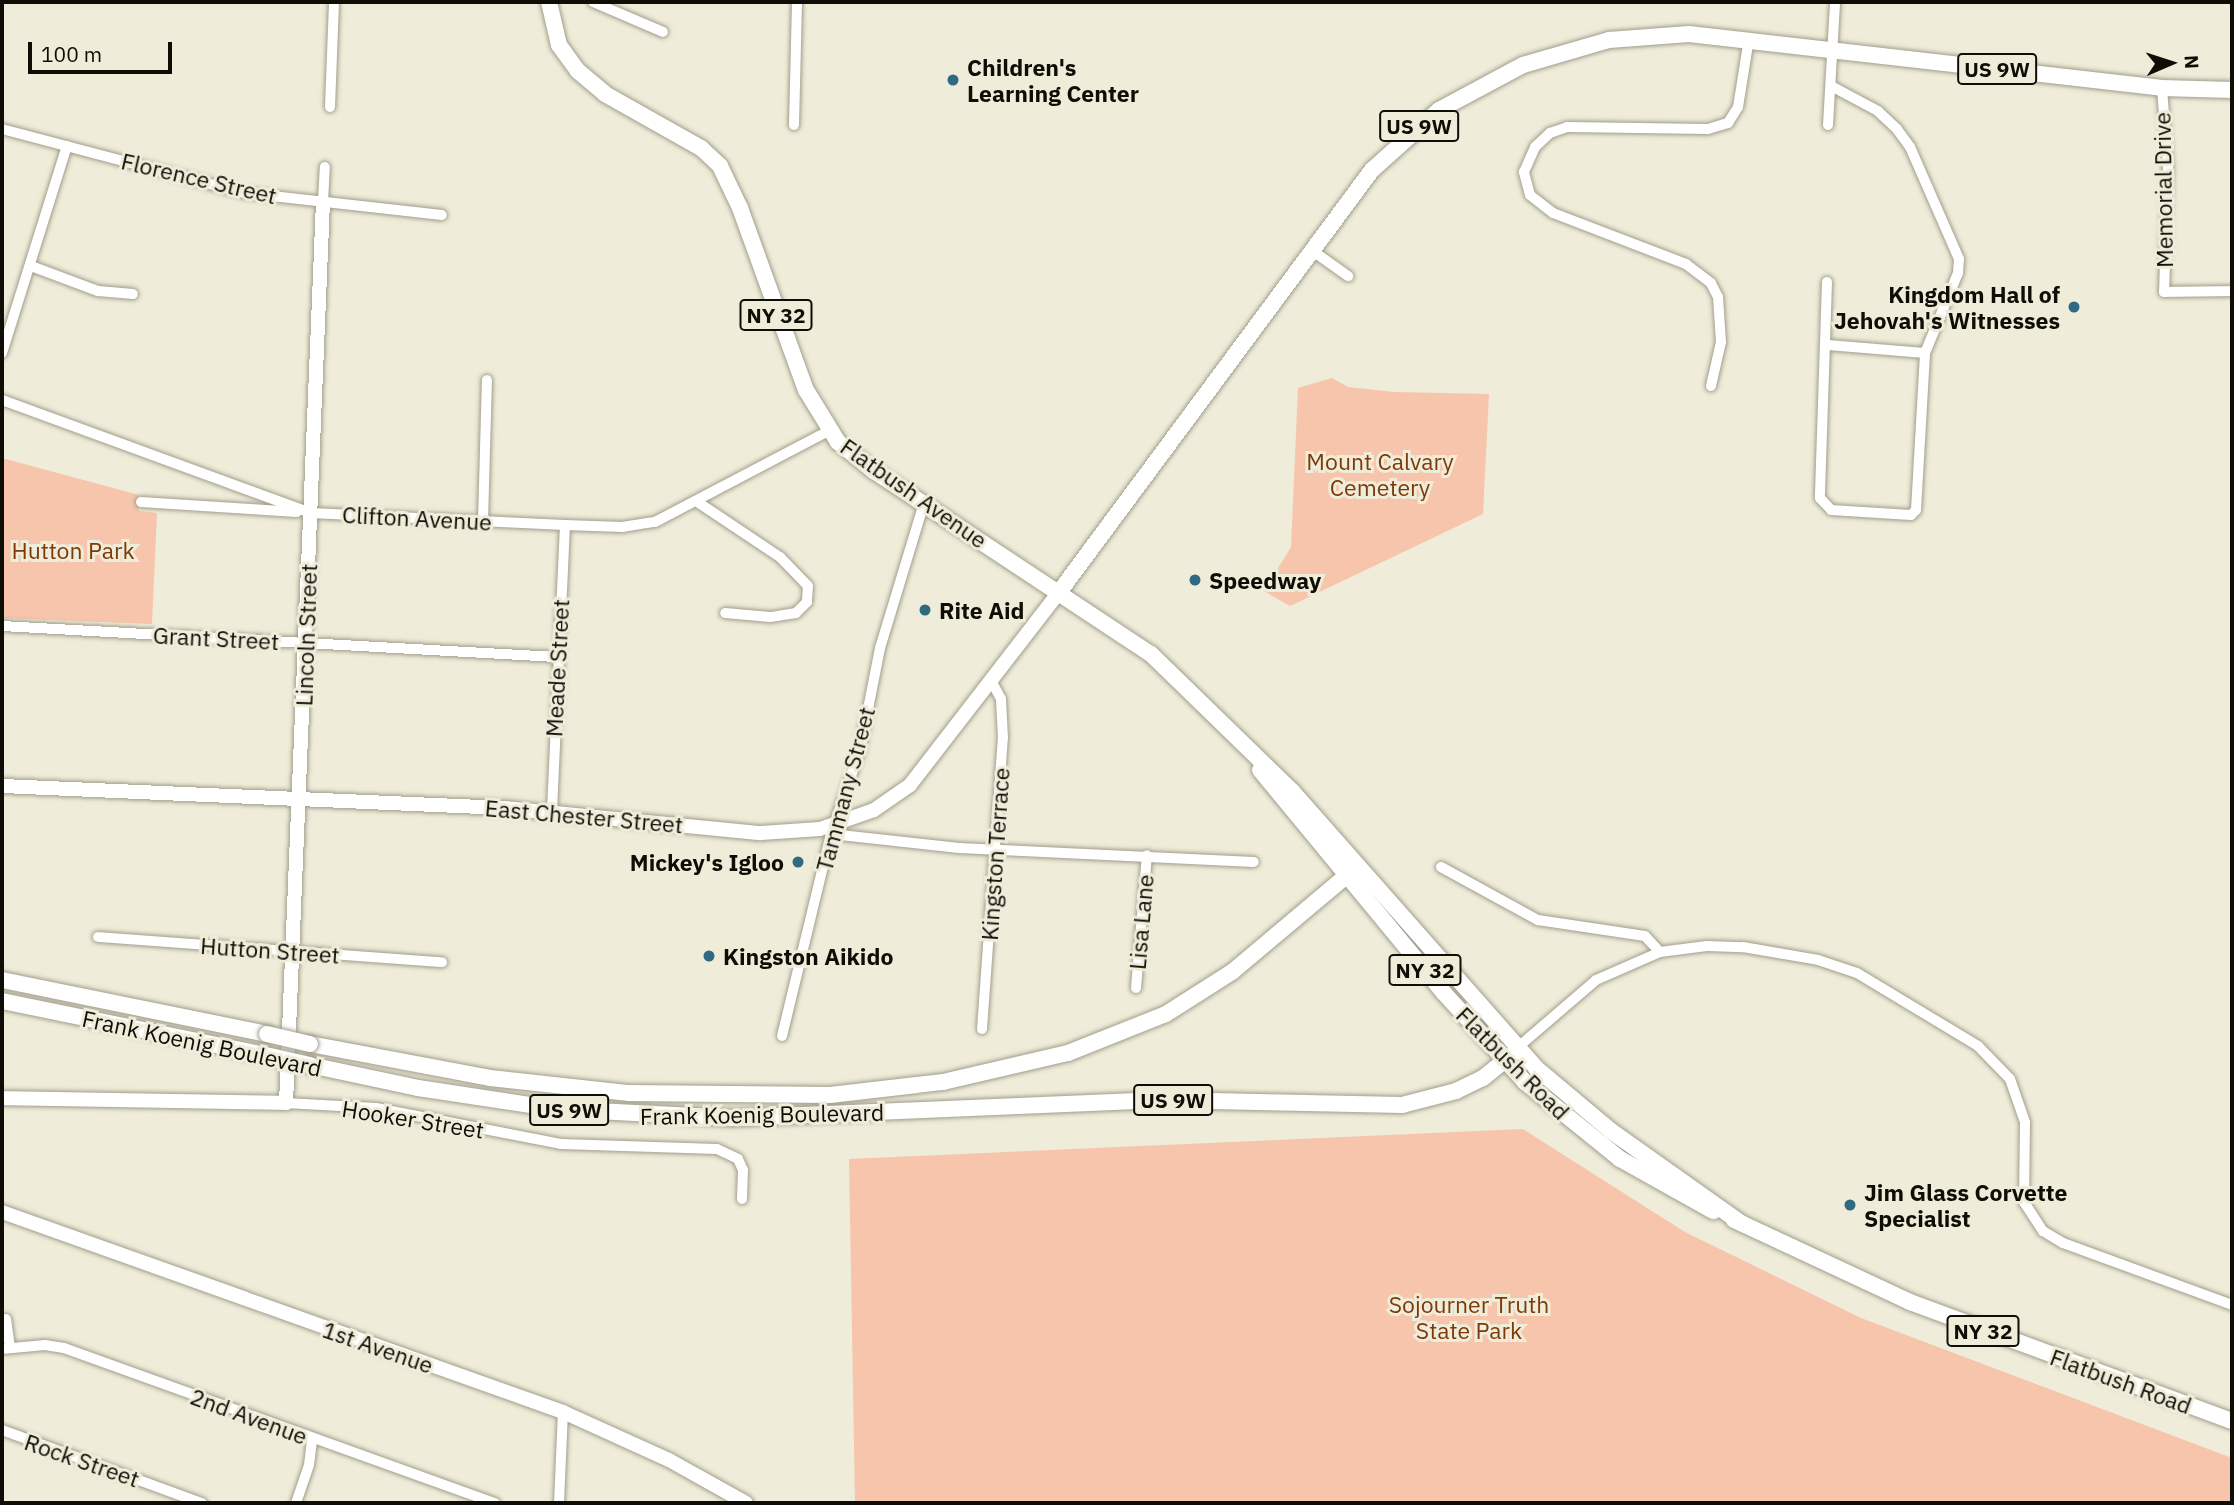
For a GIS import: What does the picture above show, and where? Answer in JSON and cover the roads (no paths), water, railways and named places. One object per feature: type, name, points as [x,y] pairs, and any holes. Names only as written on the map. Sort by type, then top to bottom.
[{"type":"main road","name":"Flatbush Avenue","points":[[549,2],[559,45],[578,71],[612,98],[701,148],[720,166],[740,208],[793,357],[828,431],[862,462],[1134,641]]},
{"type":"main road","name":"US 9W","points":[[1059,591],[1310,249],[1372,170],[1404,138],[1459,97],[1500,75],[1566,50],[1620,38],[1689,34],[1749,38],[2162,88],[2232,90]]},
{"type":"main road","name":"Flatbush Road","points":[[1134,641],[1275,772],[1517,1048],[1592,1116],[1741,1223]]},
{"type":"main road","name":"Flatbush Road","points":[[1221,722],[1346,876],[1505,1062],[1561,1114],[1620,1159],[1685,1198],[1919,1306],[2232,1421]]},
{"type":"main road","points":[[1346,876],[1367,876]]},
{"type":"main road","name":"Frank Koenig Boulevard","points":[[2,980],[455,1073],[617,1093],[830,1095],[943,1083],[1068,1053],[1166,1014],[1232,972],[1346,876]]},
{"type":"main road","name":"Frank Koenig Boulevard","points":[[2,1001],[310,1065],[523,1105],[616,1114],[733,1118],[1167,1100],[1402,1105],[1457,1091],[1505,1062],[1517,1048]]},
{"type":"street","points":[[330,107],[334,2]]},
{"type":"street","points":[[593,2],[663,32]]},
{"type":"street","points":[[793,125],[797,2]]},
{"type":"street","points":[[1828,125],[1833,87],[1835,2]]},
{"type":"street","points":[[1711,386],[1721,342],[1718,297],[1711,283],[1686,264],[1553,213],[1530,195],[1524,172],[1535,147],[1550,133],[1567,127],[1708,129],[1728,122],[1738,107],[1749,38]]},
{"type":"street","points":[[1827,282],[1828,345],[1820,498],[1831,510],[1911,515],[1916,510],[1925,353],[1958,273],[1959,259],[1949,230],[1897,129],[1878,111],[1833,87]]},
{"type":"street","name":"Memorial Drive","points":[[2162,88],[2168,167],[2164,292],[2232,291]]},
{"type":"street","name":"Florence Street","points":[[2,129],[245,193],[442,215]]},
{"type":"street","points":[[2,352],[67,146]]},
{"type":"street","name":"Lincoln Street","points":[[286,1103],[307,642],[324,167]]},
{"type":"street","points":[[1310,249],[1348,276]]},
{"type":"street","points":[[31,266],[98,291],[132,293]]},
{"type":"street","points":[[1828,345],[1925,353]]},
{"type":"street","points":[[483,521],[487,380]]},
{"type":"street","name":"Clifton Avenue","points":[[2,400],[311,513],[565,525],[636,526],[696,501],[828,431]]},
{"type":"street","points":[[696,501],[780,557],[808,586],[804,607],[786,616],[725,613]]},
{"type":"street","points":[[141,502],[311,513]]},
{"type":"street","name":"Tammany Street","points":[[782,1036],[832,830],[860,750],[880,648],[924,503]]},
{"type":"street","name":"Meade Street","points":[[552,811],[556,657],[565,525]]},
{"type":"street","name":"East Chester Street","points":[[832,830],[874,810],[910,786],[1059,591]]},
{"type":"street","name":"Grant Street","points":[[2,626],[556,657]]},
{"type":"street","name":"Kingston Terrace","points":[[982,1029],[1003,719],[992,682]]},
{"type":"street","name":"East Chester Street","points":[[2,786],[552,811],[761,833],[832,830],[996,849],[1254,862]]},
{"type":"street","name":"Lisa Lane","points":[[1136,988],[1147,855]]},
{"type":"street","points":[[1441,867],[1538,920],[1644,936],[1660,952]]},
{"type":"street","name":"Hutton Street","points":[[98,937],[442,962]]},
{"type":"street","points":[[1517,1048],[1596,980],[1660,952],[1707,946],[1743,947],[1818,960],[1891,992],[1978,1046],[2010,1079],[2025,1122],[2024,1202],[2043,1231],[2063,1243],[2232,1305]]},
{"type":"street","name":"Hooker Street","points":[[2,1098],[286,1103],[376,1108],[561,1144],[717,1149],[738,1159],[743,1170],[742,1199]]},
{"type":"street","name":"1st Avenue","points":[[2,1212],[563,1412],[669,1460],[746,1503]]},
{"type":"street","points":[[6,1319],[6,1348]]},
{"type":"street","name":"2nd Avenue","points":[[6,1348],[64,1348],[495,1503]]},
{"type":"street","points":[[559,1503],[563,1412]]},
{"type":"street","name":"Rock Street","points":[[2,1430],[202,1503]]},
{"type":"street","points":[[296,1503],[312,1439]]},
{"type":"place","name":"Children's Learning Center","points":[[953,80]]},
{"type":"place","name":"Kingdom Hall of Jehovah's Witnesses","points":[[2074,307]]},
{"type":"place","name":"Speedway","points":[[1195,580]]},
{"type":"place","name":"Rite Aid","points":[[925,610]]},
{"type":"place","name":"Mickey's Igloo","points":[[798,862]]},
{"type":"place","name":"Kingston Aikido","points":[[709,956]]},
{"type":"place","name":"Jim Glass Corvette Specialist","points":[[1850,1205]]},
{"type":"park label","name":"Mount Calvary Cemetery","points":[[1380,474]]},
{"type":"park label","name":"Hutton Park","points":[[73,550]]},
{"type":"park label","name":"Sojourner Truth State Park","points":[[1469,1317]]}]
